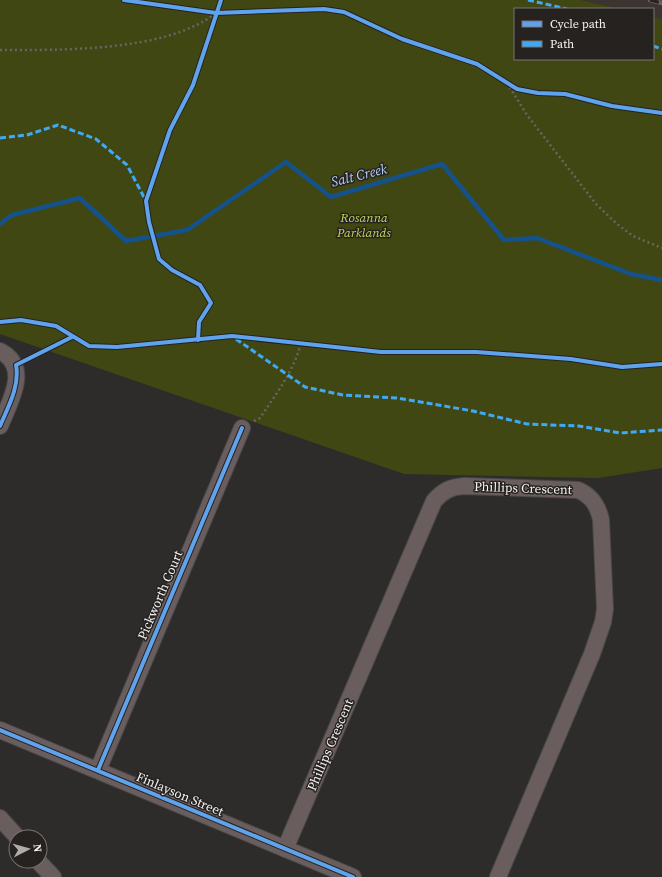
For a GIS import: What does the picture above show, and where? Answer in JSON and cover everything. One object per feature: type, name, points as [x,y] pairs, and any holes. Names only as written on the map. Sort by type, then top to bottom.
[{"type":"street","points":[[0,351],[11,358],[16,365],[17,376],[14,391],[0,426]]},
{"type":"street","name":"Pickworth Court","points":[[98,770],[242,428]]},
{"type":"street","name":"Phillips Crescent","points":[[285,849],[434,501],[442,492],[452,487],[464,486],[578,490],[592,500],[598,509],[601,520],[605,609],[603,622],[592,654],[498,877]]},
{"type":"street","name":"Finlayson Street","points":[[0,730],[353,877]]},
{"type":"street","points":[[0,818],[10,829]]},
{"type":"street","points":[[46,869],[53,877]]},
{"type":"path","points":[[214,20],[219,6]]},
{"type":"path","points":[[209,12],[224,13]]},
{"type":"path","points":[[0,50],[65,49],[141,42],[194,27],[206,21],[216,13]]},
{"type":"path","points":[[503,80],[517,89]]},
{"type":"path","points":[[507,83],[527,115],[596,204],[616,224],[633,236],[662,248]]},
{"type":"path","points":[[148,215],[156,252],[159,259]]},
{"type":"path","points":[[67,333],[78,340]]},
{"type":"path","points":[[16,365],[72,337]]},
{"type":"path","points":[[294,342],[306,343]]},
{"type":"path","points":[[242,428],[260,418],[286,378],[298,354],[301,343]]},
{"type":"shaded area","points":[[581,0],[662,0],[662,19],[654,17],[654,8],[616,8]]},
{"type":"green space","name":"Rosanna Parklands","points":[[0,0],[581,0],[616,8],[514,8],[514,60],[654,60],[654,17],[662,19],[662,468],[598,478],[404,474],[0,334]]},
{"type":"waterway","name":"Salt Creek","points":[[0,224],[12,215],[80,198],[126,241],[187,230],[286,162],[331,197],[442,164],[504,240],[537,238],[631,274],[662,280]]},
{"type":"railway","points":[[650,0],[662,3]]},
{"type":"marked path","points":[[528,0],[563,8]]},
{"type":"marked path","points":[[654,46],[662,49]]},
{"type":"marked path","points":[[0,138],[27,135],[58,125],[96,139],[127,165],[146,201]]},
{"type":"marked path","points":[[236,339],[305,387],[343,395],[397,398],[473,411],[527,424],[579,426],[620,433],[662,430]]},
{"type":"cycle path","points":[[124,0],[216,13],[324,9],[344,12],[402,39],[477,64],[517,89],[538,93],[565,94],[612,106],[662,113]]},
{"type":"cycle path","points":[[198,340],[199,322],[211,303],[200,285],[172,270],[159,259],[149,222],[146,201],[170,130],[193,85],[221,0]]},
{"type":"cycle path","points":[[0,322],[21,320],[56,326],[89,346],[117,347],[232,336],[381,352],[476,352],[571,359],[622,367],[662,364]]},
{"type":"cycle path","points":[[0,426],[15,389],[17,373],[16,365],[72,337]]},
{"type":"cycle path","points":[[98,770],[242,428]]},
{"type":"cycle path","points":[[0,730],[353,877]]}]
